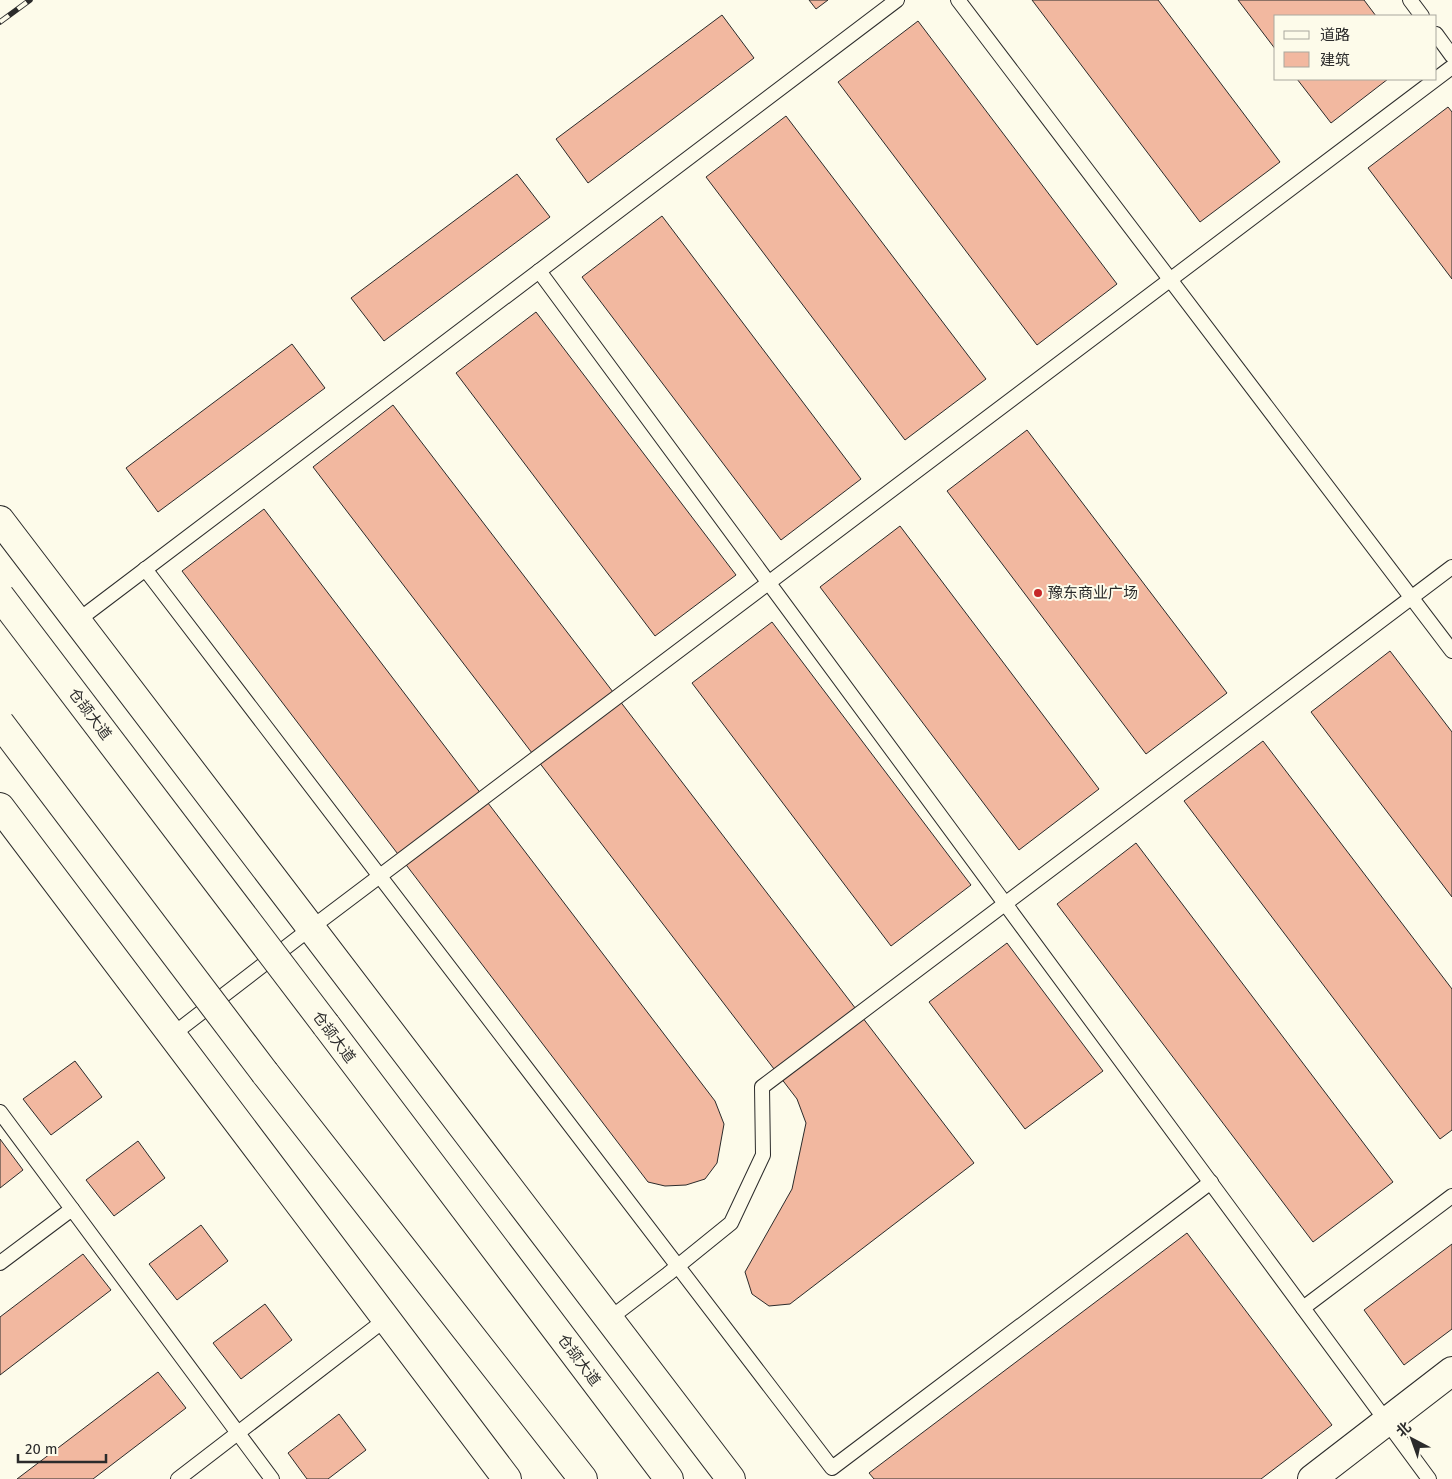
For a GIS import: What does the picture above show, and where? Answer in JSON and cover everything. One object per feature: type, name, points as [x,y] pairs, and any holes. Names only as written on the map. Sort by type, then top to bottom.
[{"type":"main road","points":[[0,520],[730,1479]]},
{"type":"main road","name":"仓颉大道","points":[[0,596],[669,1479]]},
{"type":"main road","points":[[0,723],[265,1073],[583,1479]]},
{"type":"main road","points":[[0,807],[507,1479]]},
{"type":"main road","points":[[1312,1479],[1452,1372]]},
{"type":"lane","points":[[77,621],[897,0]]},
{"type":"lane","points":[[958,0],[1452,651]]},
{"type":"lane","points":[[1410,0],[1421,15]]},
{"type":"lane","points":[[1437,35],[1452,56]]},
{"type":"lane","points":[[1437,79],[1452,68]]},
{"type":"lane","points":[[172,1035],[311,928],[1436,80]]},
{"type":"lane","points":[[539,272],[1429,1479]]},
{"type":"lane","points":[[608,1319],[679,1266],[731,1223],[763,1155],[762,1087],[1452,567]]},
{"type":"lane","points":[[146,569],[832,1468],[1211,1182]]},
{"type":"lane","points":[[0,1112],[272,1479]]},
{"type":"lane","points":[[1303,1308],[1452,1196]]},
{"type":"lane","points":[[0,1262],[72,1209]]},
{"type":"lane","points":[[178,1479],[386,1319]]},
{"type":"building","points":[[809,0],[828,0],[816,9]]},
{"type":"building","points":[[1032,0],[1158,0],[1280,162],[1200,222]]},
{"type":"building","points":[[1238,0],[1364,0],[1375,15],[1274,15],[1274,47]]},
{"type":"building","points":[[722,15],[754,58],[588,183],[556,139]]},
{"type":"building","points":[[918,21],[1117,284],[1037,345],[838,82]]},
{"type":"building","points":[[1298,80],[1387,80],[1331,123]]},
{"type":"building","points":[[1448,107],[1452,112],[1452,279],[1368,168]]},
{"type":"building","points":[[786,116],[986,379],[905,440],[706,177]]},
{"type":"building","points":[[517,174],[550,217],[384,341],[351,298]]},
{"type":"building","points":[[662,216],[861,479],[781,540],[582,277]]},
{"type":"building","points":[[536,312],[736,575],[655,636],[456,373]]},
{"type":"building","points":[[292,344],[325,388],[158,512],[126,468]]},
{"type":"building","points":[[393,405],[974,1163],[790,1304],[769,1306],[752,1294],[745,1272],[792,1189],[806,1123],[797,1099],[313,467]]},
{"type":"building","points":[[1027,430],[1227,693],[1146,754],[947,491]]},
{"type":"building","points":[[264,509],[715,1101],[724,1124],[717,1163],[705,1179],[686,1185],[665,1186],[648,1182],[182,571]]},
{"type":"building","points":[[900,526],[1099,789],[1019,850],[820,587]]},
{"type":"building","points":[[772,622],[971,885],[891,946],[692,683]]},
{"type":"building","points":[[1390,651],[1452,732],[1452,897],[1311,712]]},
{"type":"building","points":[[1263,741],[1452,989],[1452,1130],[1440,1139],[1184,801]]},
{"type":"building","points":[[1136,843],[1393,1182],[1313,1242],[1057,904]]},
{"type":"building","points":[[1007,943],[1103,1071],[1025,1129],[929,1002]]},
{"type":"building","points":[[75,1061],[102,1097],[51,1135],[23,1099]]},
{"type":"building","points":[[0,1139],[23,1170],[0,1188]]},
{"type":"building","points":[[138,1141],[165,1178],[114,1216],[86,1180]]},
{"type":"building","points":[[201,1225],[228,1261],[177,1300],[149,1264]]},
{"type":"building","points":[[1187,1233],[1332,1425],[1261,1479],[874,1479],[869,1473]]},
{"type":"building","points":[[1452,1244],[1452,1329],[1404,1365],[1364,1310]]},
{"type":"building","points":[[83,1254],[111,1290],[0,1375],[0,1317]]},
{"type":"building","points":[[265,1304],[292,1340],[241,1379],[213,1343]]},
{"type":"building","points":[[158,1372],[186,1408],[93,1479],[17,1479]]},
{"type":"building","points":[[339,1414],[366,1450],[328,1479],[307,1479],[288,1453]]},
{"type":"railway","points":[[0,22],[30,0]]},
{"type":"place","name":"豫东商业广场","points":[[1038,593]]}]
